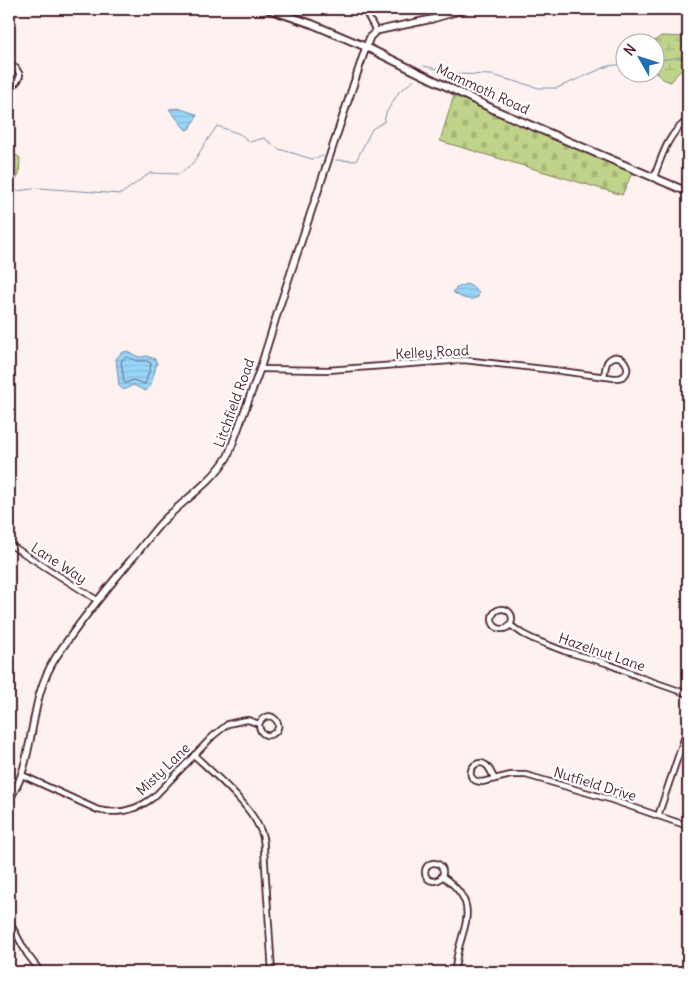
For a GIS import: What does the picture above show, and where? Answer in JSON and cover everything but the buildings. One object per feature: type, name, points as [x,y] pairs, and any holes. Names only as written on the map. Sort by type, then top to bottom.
[{"type":"main road","name":"Mammoth Road","points":[[268,9],[312,24],[366,47],[497,111],[688,192]]},
{"type":"street","points":[[364,9],[376,31],[432,19],[465,9]]},
{"type":"street","name":"Litchfield Road","points":[[9,800],[22,775],[35,710],[43,682],[57,656],[97,600],[160,524],[210,479],[223,465],[228,456],[260,369],[366,47],[370,37],[376,31]]},
{"type":"street","points":[[9,66],[16,68],[20,72],[20,77],[16,83],[9,85]]},
{"type":"street","points":[[654,177],[674,133],[688,120]]},
{"type":"street","name":"Kelley Road","points":[[260,369],[328,370],[464,360],[604,377],[617,378],[624,376],[627,369],[624,360],[618,357],[611,359],[607,364],[604,377]]},
{"type":"street","name":"Lane Way","points":[[9,544],[97,600]]},
{"type":"street","name":"Hazelnut Lane","points":[[500,610],[508,612],[512,617],[510,625],[505,629],[498,628],[493,623],[494,614],[500,610]]},
{"type":"street","name":"Hazelnut Lane","points":[[510,625],[533,639],[564,651],[606,663],[688,694]]},
{"type":"street","name":"Misty Lane","points":[[268,716],[274,718],[278,723],[277,729],[270,735],[264,734],[260,730],[259,724],[262,718],[268,716]]},
{"type":"street","name":"Misty Lane","points":[[22,775],[98,810],[117,812],[135,809],[154,797],[213,736],[228,724],[248,720],[259,724]]},
{"type":"street","points":[[658,816],[688,726]]},
{"type":"street","points":[[194,755],[251,812],[262,834],[272,972]]},
{"type":"street","name":"Nutfield Drive","points":[[494,779],[488,767],[483,764],[477,763],[471,770],[471,776],[475,781],[482,782],[511,775],[526,775],[688,826]]},
{"type":"street","points":[[434,863],[440,865],[443,870],[442,876],[435,882],[429,881],[424,874],[428,865],[434,863]]},
{"type":"street","points":[[442,876],[460,891],[467,909],[466,923],[455,972]]},
{"type":"street","points":[[9,921],[27,954],[41,972]]},
{"type":"green space","points":[[664,36],[688,37],[688,65],[671,82],[664,79]]},
{"type":"green space","points":[[454,95],[633,171],[622,195],[440,141]]},
{"type":"green space","points":[[9,153],[13,153],[20,158],[19,175],[9,192]]},
{"type":"water","points":[[178,108],[196,114],[197,116],[189,129],[186,130],[169,109]]},
{"type":"water","points":[[466,284],[479,293],[478,297],[465,299],[453,292],[456,288]]},
{"type":"water","points":[[127,351],[139,357],[147,356],[155,359],[157,363],[151,385],[146,391],[133,385],[124,390],[119,386],[116,359],[121,353]]},
{"type":"waterway","points":[[664,60],[688,56]]},
{"type":"waterway","points":[[424,66],[458,74],[492,75],[539,88],[557,88],[608,66],[614,65]]},
{"type":"waterway","points":[[336,160],[356,161],[372,129],[384,122],[386,113],[399,92],[414,80]]},
{"type":"waterway","points":[[9,189],[17,191],[39,188],[121,194],[150,173],[179,174],[193,163],[217,126],[240,134],[250,142],[264,138],[279,149],[312,159],[323,156]]}]
